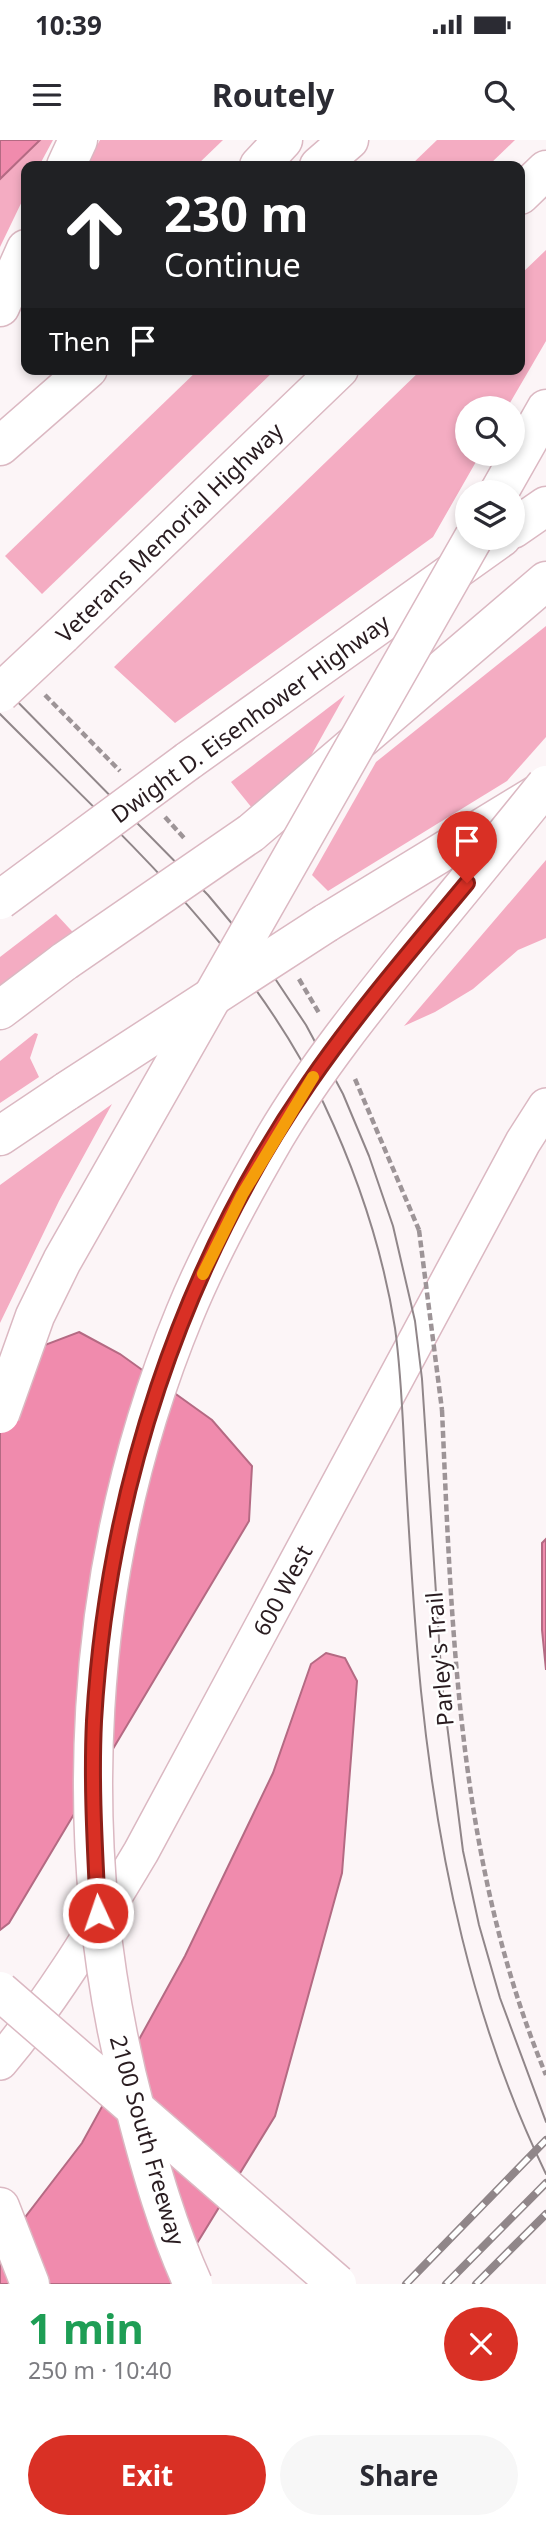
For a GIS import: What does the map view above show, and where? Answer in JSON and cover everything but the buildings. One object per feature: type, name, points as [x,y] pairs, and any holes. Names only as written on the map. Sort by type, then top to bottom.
[{"type":"highway","points":[[68,161],[78,140]]},
{"type":"highway","points":[[264,161],[283,140]]},
{"type":"highway","points":[[325,161],[349,140]]},
{"type":"highway","points":[[525,190],[546,170]]},
{"type":"highway","points":[[0,307],[21,259]]},
{"type":"highway","points":[[0,446],[65,375]]},
{"type":"highway","points":[[0,446],[81,375]]},
{"type":"highway","name":"Veterans Memorial Highway","points":[[0,694],[332,375]]},
{"type":"highway","points":[[506,480],[546,410]]},
{"type":"highway","points":[[525,521],[546,506]]},
{"type":"highway","points":[[0,1414],[36,1316],[62,1261],[467,550]]},
{"type":"highway","name":"Dwight D. Eisenhower Highway","points":[[0,900],[188,761],[484,550]]},
{"type":"highway","points":[[0,1010],[65,961],[251,833],[546,581]]},
{"type":"highway","points":[[0,1136],[326,923],[546,787]]},
{"type":"highway","points":[[419,941],[546,787]]},
{"type":"highway","points":[[419,941],[546,816]]},
{"type":"highway","name":"2100 South Freeway","points":[[193,2284],[156,2183],[124,2069],[100,1927],[93,1835],[93,1762],[99,1661],[109,1586],[128,1494],[154,1399],[185,1312],[214,1248],[276,1135],[307,1085],[358,1016],[419,941]]},
{"type":"highway","points":[[0,1991],[337,2284]]},
{"type":"highway","points":[[0,2207],[30,2284]]},
{"type":"street","name":"600 West","points":[[0,2062],[37,2018],[70,1969],[141,1852],[523,1142],[546,1106]]},
{"type":"path","name":"Parley's Trail","points":[[419,1230],[442,1410],[457,1690],[471,1804],[494,1920],[528,2033],[546,2075]]},
{"type":"shaded area","points":[[0,140],[40,140],[0,179]]},
{"type":"shaded area","points":[[40,140],[53,140],[42,161],[21,161],[21,203],[0,247],[0,179]]},
{"type":"shaded area","points":[[100,140],[223,140],[201,161],[89,161]]},
{"type":"shaded area","points":[[437,140],[515,140],[493,161],[415,161]]},
{"type":"shaded area","points":[[546,250],[546,341],[514,396],[455,396],[455,466],[474,466],[466,480],[455,480],[455,498],[433,537],[175,723],[114,667],[416,375],[525,375],[525,270]]},
{"type":"shaded area","points":[[193,375],[270,375],[42,594],[5,556]]},
{"type":"shaded area","points":[[546,626],[546,737],[507,781],[328,891],[312,875],[376,762]]},
{"type":"shaded area","points":[[345,695],[303,770],[252,808],[231,782]]},
{"type":"shaded area","points":[[546,860],[546,938],[518,950],[473,989],[435,1012],[404,1026]]},
{"type":"shaded area","points":[[56,914],[82,942],[0,1008],[0,957]]},
{"type":"shaded area","points":[[35,1033],[38,1034],[30,1058],[39,1077],[0,1103],[0,1061]]},
{"type":"shaded area","points":[[112,1104],[59,1201],[0,1323],[0,1185]]},
{"type":"shaded area","points":[[79,1332],[120,1354],[212,1420],[252,1466],[249,1521],[9,1923],[0,1930],[0,1362]]},
{"type":"shaded area","points":[[546,1539],[546,1670],[542,1630],[542,1543]]},
{"type":"shaded area","points":[[326,1653],[345,1658],[357,1681],[342,1873],[275,2116],[172,2284],[0,2284],[0,2250],[82,2143],[185,1956],[273,1773],[311,1664]]},
{"type":"tram line","points":[[0,684],[208,895],[264,962],[306,1025],[343,1094],[369,1156],[393,1226],[415,1321],[422,1379],[442,1685],[463,1851],[479,1925],[500,1998],[546,2122]]},
{"type":"tram line","points":[[0,714],[136,849],[221,944],[294,1048],[324,1104],[358,1186],[376,1242],[395,1328],[421,1691],[437,1816],[462,1938],[478,1998],[520,2116],[546,2174]]},
{"type":"railway","points":[[406,2284],[546,2140]]},
{"type":"railway","points":[[446,2284],[546,2183]]},
{"type":"railway","points":[[476,2284],[546,2214]]},
{"type":"slow traffic","points":[[203,1274],[242,1195],[313,1077]]},
{"type":"route","points":[[98,1913],[92,1802],[94,1722],[103,1629],[120,1527],[163,1371],[185,1312],[214,1248],[276,1135],[307,1085],[375,994],[467,883]]}]
